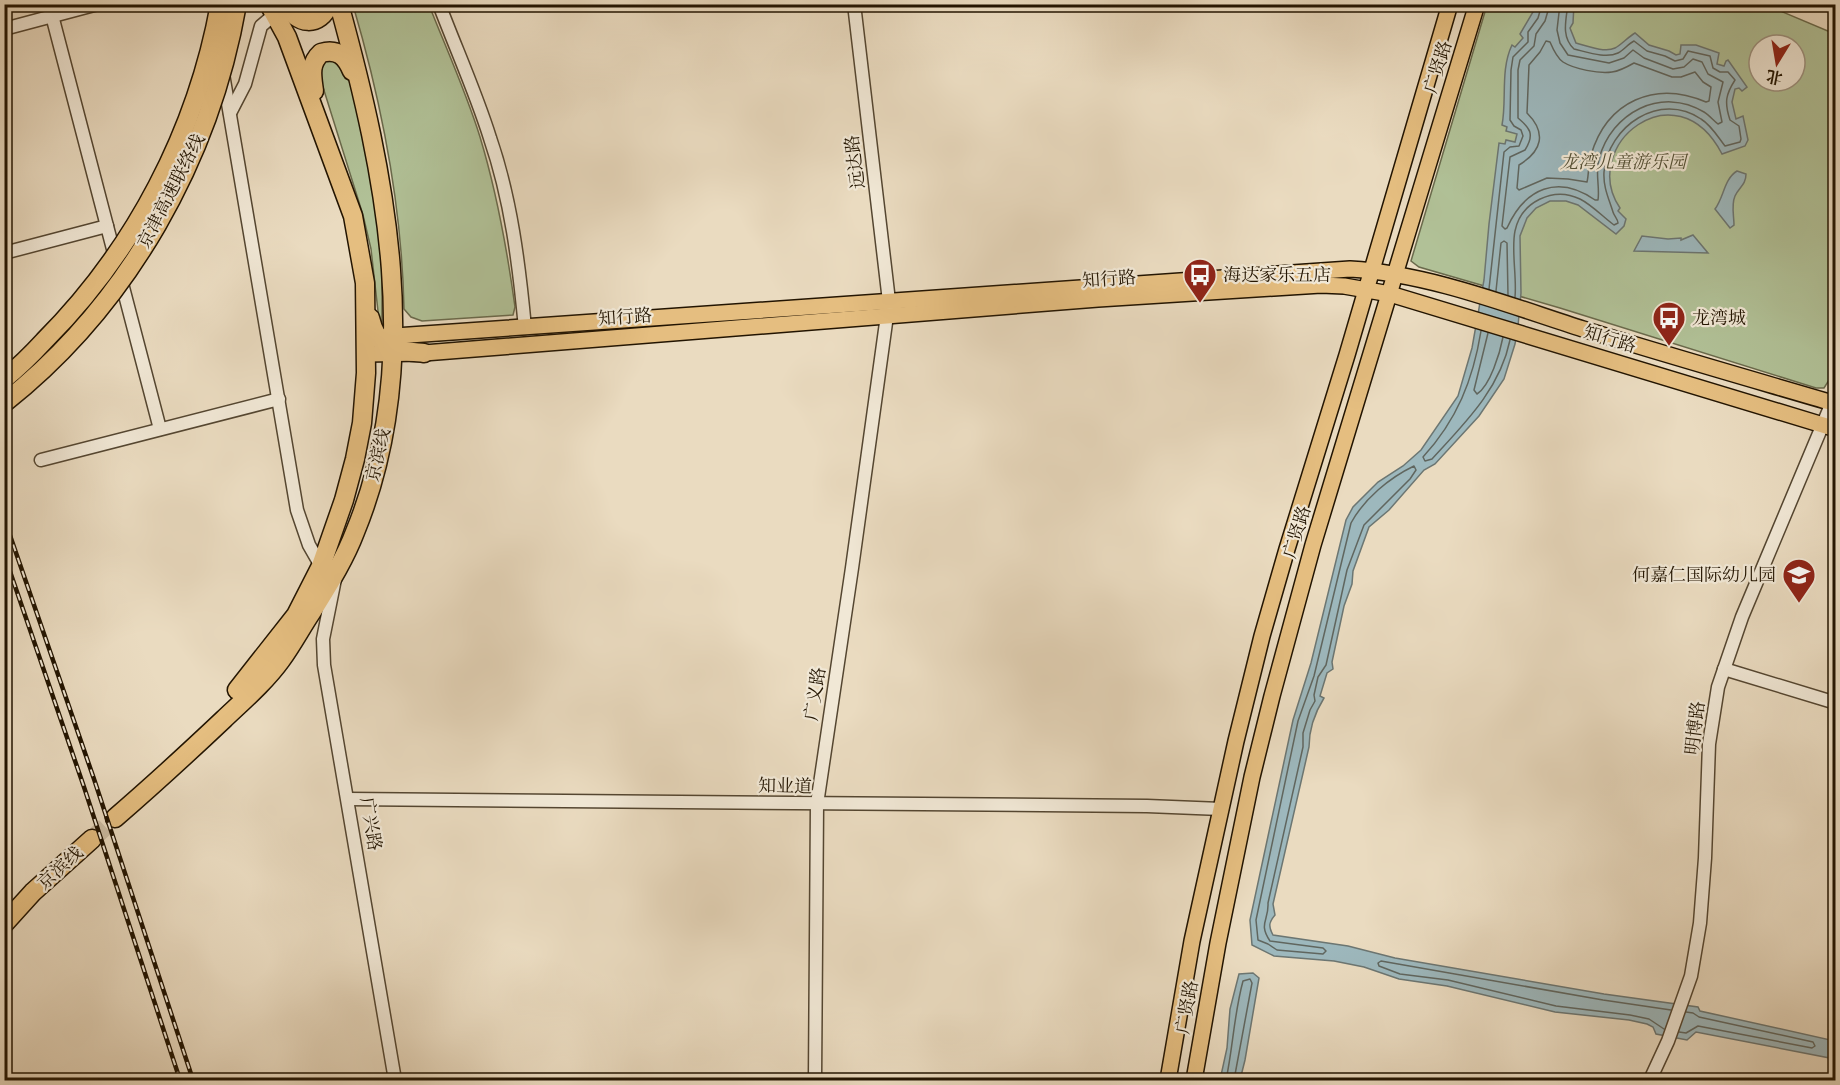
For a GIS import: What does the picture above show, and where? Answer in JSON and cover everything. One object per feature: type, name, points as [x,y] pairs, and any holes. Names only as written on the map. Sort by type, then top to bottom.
[{"type":"highway","name":"京津高速联络线","points":[[4,379],[54,331],[81,300],[124,242],[156,188],[195,103],[211,49],[220,4]]},
{"type":"highway","name":"京津高速联络线","points":[[4,403],[29,383],[79,334],[130,267],[153,232],[184,173],[207,120],[219,85],[237,4]]},
{"type":"highway","points":[[277,7],[299,20],[306,21],[320,18],[329,4]]},
{"type":"highway","name":"京滨线","points":[[328,570],[357,451],[364,409],[393,309],[383,194],[370,127],[339,4]]},
{"type":"highway","points":[[277,7],[353,216],[371,321],[382,345],[424,344]]},
{"type":"highway","points":[[322,127],[311,72],[316,58],[321,52],[328,51],[335,51],[348,61],[370,127]]},
{"type":"highway","name":"京滨线","points":[[114,813],[235,709],[281,661],[328,570],[356,531],[375,471],[386,424],[382,345]]},
{"type":"highway","name":"京滨线","points":[[4,911],[91,833],[4,924]]},
{"type":"main road","name":"广贤路","points":[[1168,1080],[1192,941],[1262,636],[1450,4]]},
{"type":"main road","name":"广贤路","points":[[1194,1080],[1218,943],[1252,777],[1272,696],[1313,545],[1477,4]]},
{"type":"main road","name":"知行路","points":[[424,344],[888,308],[1336,268],[1396,274],[1474,295],[1682,360],[1834,400]]},
{"type":"main road","name":"知行路","points":[[424,344],[525,327],[1098,299],[1321,285],[1366,289],[1390,294],[1829,427]]},
{"type":"main road","points":[[393,309],[402,326],[411,331],[424,344]]},
{"type":"street","points":[[4,28],[50,10],[98,4]]},
{"type":"street","points":[[212,4],[297,510],[309,545],[328,570]]},
{"type":"street","points":[[439,4],[494,148],[507,200],[519,268],[525,327]]},
{"type":"street","name":"远达路","points":[[854,4],[888,308]]},
{"type":"street","points":[[230,113],[246,84],[261,26],[277,7]]},
{"type":"street","points":[[50,10],[160,429]]},
{"type":"street","points":[[4,253],[107,226]]},
{"type":"street","name":"广义路","points":[[815,1080],[817,804],[888,308]]},
{"type":"street","points":[[41,460],[279,399]]},
{"type":"street","name":"明博路","points":[[1650,1080],[1668,1041],[1691,976],[1700,923],[1709,744],[1718,687],[1742,617],[1829,427],[1834,400]]},
{"type":"street","name":"广兴路","points":[[328,570],[323,639],[324,665],[395,1080]]},
{"type":"street","points":[[1724,669],[1836,703]]},
{"type":"street","name":"知业道","points":[[348,799],[1147,806],[1221,809]]},
{"type":"green space","points":[[353,5],[429,5],[469,103],[486,158],[505,242],[515,307],[513,315],[422,321],[411,317],[404,309],[399,232],[389,155],[373,80]]},
{"type":"green space","name":"龙湾儿童游乐园","points":[[1487,5],[1766,5],[1835,34],[1836,362],[1824,388],[1816,388],[1560,308],[1419,267],[1411,261]]},
{"type":"green space","points":[[329,57],[346,69],[366,141],[382,252],[382,323],[379,320],[371,249],[363,215],[317,68]]},
{"type":"water","points":[[1574,4],[1573,23],[1570,28],[1576,43],[1606,50],[1617,47],[1635,33],[1649,45],[1676,55],[1680,54],[1681,45],[1696,45],[1719,53],[1717,64],[1724,66],[1728,60],[1747,87],[1742,91],[1739,88],[1735,89],[1732,102],[1736,119],[1743,116],[1748,140],[1745,146],[1722,154],[1703,129],[1681,117],[1658,116],[1638,125],[1622,140],[1612,161],[1610,184],[1620,208],[1618,211],[1626,219],[1624,226],[1616,234],[1578,205],[1566,201],[1550,201],[1536,208],[1527,218],[1520,236],[1521,293],[1518,326],[1504,379],[1479,416],[1435,464],[1424,470],[1389,510],[1369,527],[1353,571],[1352,584],[1344,606],[1332,662],[1333,669],[1327,673],[1320,696],[1324,698],[1311,728],[1309,747],[1273,904],[1275,915],[1270,922],[1270,929],[1273,935],[1348,946],[1395,958],[1604,994],[1698,1007],[1700,1011],[1835,1041],[1835,1059],[1696,1032],[1687,1040],[1656,1034],[1653,1027],[1629,1020],[1555,1012],[1447,986],[1399,979],[1364,967],[1334,961],[1274,956],[1252,945],[1250,920],[1293,720],[1311,663],[1346,520],[1353,507],[1378,482],[1403,466],[1421,450],[1458,396],[1472,348],[1484,280],[1499,143],[1505,144],[1506,140],[1515,142],[1517,134],[1506,131],[1507,127],[1502,125],[1508,55],[1512,45],[1515,47],[1523,38],[1520,34],[1537,5]]},
{"type":"water","points":[[1737,171],[1746,174],[1746,178],[1734,199],[1734,225],[1730,228],[1715,209],[1729,179]]},
{"type":"water","points":[[1693,235],[1708,253],[1634,251],[1642,236],[1681,238],[1681,240]]},
{"type":"water","points":[[1253,973],[1259,978],[1240,1080],[1220,1080],[1227,1048],[1230,1009],[1239,974]]},
{"type":"tunnel","points":[[92,839],[115,818]]},
{"type":"railway","points":[[4,518],[94,779],[193,1080]]},
{"type":"railway","points":[[4,554],[84,787],[180,1080]]},
{"type":"place","name":"海达家乐五店","points":[[1200,304]]},
{"type":"place","name":"龙湾城","points":[[1669,347]]},
{"type":"place","name":"何嘉仁国际幼儿园","points":[[1799,604]]}]
